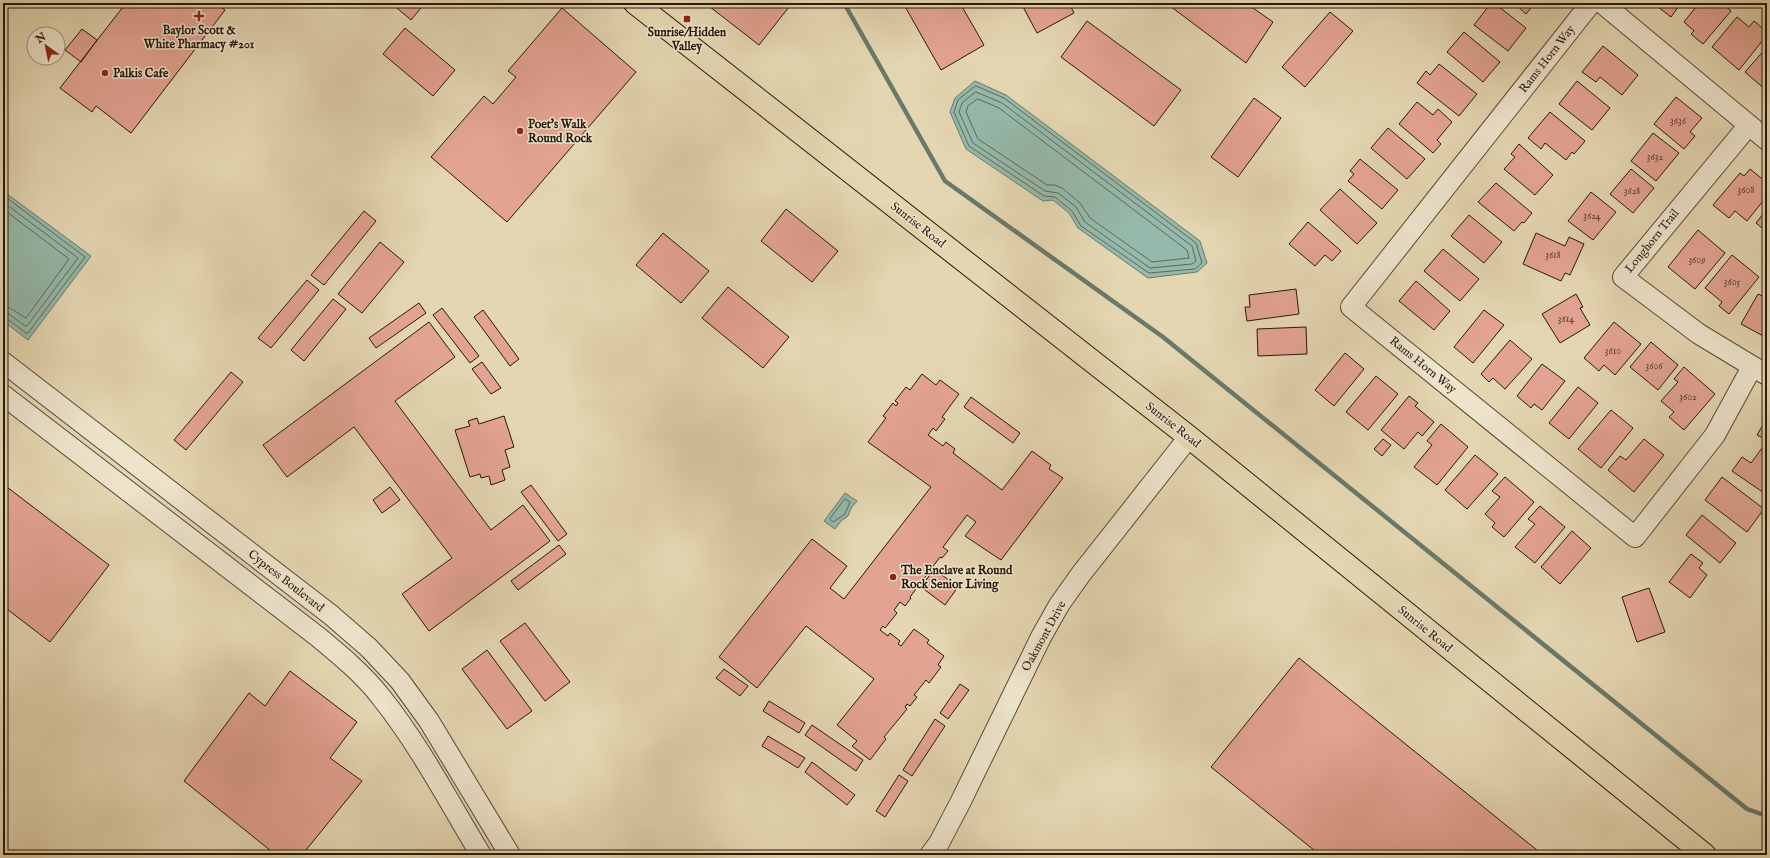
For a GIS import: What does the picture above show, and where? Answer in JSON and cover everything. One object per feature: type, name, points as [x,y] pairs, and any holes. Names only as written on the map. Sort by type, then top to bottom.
[{"type":"main road","name":"Sunrise Road","points":[[635,3],[1189,437],[1705,855]]},
{"type":"street","name":"Rams Horn Way","points":[[1591,3],[1351,307],[1636,537],[1715,435],[1760,371]]},
{"type":"street","points":[[1602,3],[1748,126],[1767,140]]},
{"type":"street","name":"Longhorn Trail","points":[[1748,126],[1623,277],[1699,334],[1760,371]]},
{"type":"street","name":"Cypress Boulevard","points":[[3,362],[331,615],[369,648],[400,681],[428,721],[510,855]]},
{"type":"street","name":"Cypress Boulevard","points":[[3,395],[317,636],[351,665],[381,697],[407,733],[481,855]]},
{"type":"street","name":"Oakmont Drive","points":[[930,855],[939,843],[960,803],[1041,637],[1059,605],[1081,574],[1189,437]]},
{"type":"water","points":[[975,81],[1006,95],[1200,241],[1207,263],[1197,272],[1148,278],[1078,228],[1069,213],[1053,200],[1043,201],[966,149],[950,112],[955,98]]},
{"type":"water","points":[[3,191],[91,256],[28,340],[3,321]]},
{"type":"water","points":[[845,493],[857,501],[851,508],[848,516],[841,521],[835,529],[824,521]]},
{"type":"building","points":[[126,3],[215,3],[225,10],[131,133],[96,106],[92,112],[60,88]]},
{"type":"building","points":[[391,3],[425,3],[411,20]]},
{"type":"building","points":[[705,3],[783,3],[789,7],[759,45]]},
{"type":"building","points":[[903,3],[960,3],[984,45],[941,70]]},
{"type":"building","points":[[1021,3],[1069,3],[1074,13],[1037,33]]},
{"type":"building","points":[[1166,3],[1246,3],[1273,22],[1246,63]]},
{"type":"building","points":[[1491,3],[1494,3],[1526,28],[1508,51],[1474,25]]},
{"type":"building","points":[[1514,3],[1535,3],[1526,14]]},
{"type":"building","points":[[1653,3],[1681,3],[1671,17]]},
{"type":"building","points":[[1699,3],[1722,3],[1731,11],[1703,44],[1691,34],[1694,31],[1684,22]]},
{"type":"building","name":"Poet's Walk Round Rock","points":[[562,8],[636,72],[507,222],[431,157],[484,96],[493,104],[516,77],[508,71]]},
{"type":"building","points":[[1330,12],[1353,31],[1305,87],[1282,67]]},
{"type":"building","points":[[1737,17],[1749,27],[1754,21],[1767,32],[1767,35],[1739,70],[1712,47]]},
{"type":"building","points":[[1087,21],[1181,90],[1154,126],[1061,57]]},
{"type":"building","points":[[405,28],[455,70],[433,96],[383,54]]},
{"type":"building","points":[[82,29],[97,40],[81,62],[66,51]]},
{"type":"building","points":[[1464,32],[1500,62],[1483,82],[1447,52]]},
{"type":"building","points":[[1603,46],[1638,75],[1622,95],[1600,77],[1596,82],[1582,72]]},
{"type":"building","points":[[1767,47],[1767,91],[1745,72]]},
{"type":"building","points":[[1439,64],[1477,94],[1459,116],[1417,83],[1426,71],[1430,75]]},
{"type":"building","points":[[1577,81],[1610,108],[1592,130],[1559,104]]},
{"type":"building","points":[[1676,97],[1702,118],[1690,132],[1695,136],[1684,149],[1654,124]]},
{"type":"building","points":[[1254,98],[1281,118],[1238,177],[1211,157]]},
{"type":"building","points":[[1417,102],[1433,115],[1438,109],[1452,122],[1437,140],[1441,144],[1433,153],[1399,124]]},
{"type":"building","points":[[1550,112],[1585,141],[1574,154],[1572,152],[1566,160],[1545,143],[1541,149],[1528,138]]},
{"type":"building","points":[[1388,128],[1425,159],[1407,179],[1371,148]]},
{"type":"building","points":[[1653,133],[1679,153],[1656,181],[1631,161]]},
{"type":"building","points":[[1519,144],[1553,175],[1535,195],[1504,169],[1515,157],[1511,154]]},
{"type":"building","points":[[1360,159],[1398,190],[1382,209],[1348,181],[1354,174],[1350,171]]},
{"type":"building","points":[[1631,169],[1654,188],[1633,213],[1610,194]]},
{"type":"building","points":[[1750,169],[1767,183],[1767,196],[1747,221],[1735,211],[1729,218],[1713,205],[1740,173],[1744,176]]},
{"type":"building","points":[[1496,183],[1532,213],[1524,223],[1522,222],[1514,231],[1478,202]]},
{"type":"building","points":[[1340,189],[1377,223],[1357,244],[1320,210]]},
{"type":"building","points":[[1591,192],[1616,212],[1593,240],[1568,221]]},
{"type":"building","points":[[786,209],[838,251],[812,282],[761,241]]},
{"type":"building","points":[[1767,209],[1767,232],[1756,223]]},
{"type":"building","points":[[364,211],[376,221],[324,285],[311,275]]},
{"type":"building","points":[[1469,215],[1502,242],[1484,263],[1451,236]]},
{"type":"building","points":[[1308,222],[1341,251],[1332,261],[1325,255],[1315,266],[1289,244]]},
{"type":"building","points":[[1698,230],[1725,253],[1695,289],[1668,267]]},
{"type":"building","points":[[1767,232],[1767,242],[1762,238]]},
{"type":"building","points":[[663,233],[709,271],[681,303],[636,265]]},
{"type":"building","points":[[1536,233],[1565,246],[1569,237],[1584,244],[1570,275],[1565,273],[1561,281],[1523,264]]},
{"type":"building","points":[[380,242],[404,262],[362,313],[338,294]]},
{"type":"building","points":[[1443,249],[1479,279],[1460,301],[1424,271]]},
{"type":"building","points":[[1732,255],[1759,277],[1729,314],[1719,306],[1722,302],[1705,288]]},
{"type":"building","points":[[307,280],[319,290],[271,348],[258,338]]},
{"type":"building","points":[[1416,281],[1450,311],[1434,330],[1399,301]]},
{"type":"building","points":[[728,287],[789,337],[763,368],[702,318]]},
{"type":"building","points":[[1296,289],[1299,314],[1247,321],[1245,307],[1250,307],[1249,295]]},
{"type":"building","points":[[1576,294],[1583,307],[1580,308],[1590,325],[1560,343],[1542,314]]},
{"type":"building","points":[[1758,294],[1767,298],[1767,338],[1741,324]]},
{"type":"building","points":[[333,299],[346,309],[304,361],[291,350]]},
{"type":"building","points":[[419,303],[426,313],[376,348],[369,338]]},
{"type":"building","points":[[442,308],[479,356],[470,363],[433,315]]},
{"type":"building","points":[[483,310],[519,359],[510,366],[474,317]]},
{"type":"building","points":[[1484,310],[1504,325],[1473,363],[1454,347]]},
{"type":"building","points":[[429,322],[455,357],[395,401],[491,530],[523,505],[550,541],[429,631],[402,594],[452,558],[354,427],[287,477],[263,445]]},
{"type":"building","points":[[1614,322],[1641,344],[1615,375],[1604,365],[1599,371],[1584,358]]},
{"type":"building","points":[[1306,327],[1307,354],[1258,356],[1257,329]]},
{"type":"building","points":[[1510,340],[1532,359],[1505,389],[1493,378],[1489,382],[1481,374]]},
{"type":"building","points":[[1651,342],[1678,365],[1658,390],[1630,367]]},
{"type":"building","points":[[1345,353],[1364,369],[1334,406],[1315,390]]},
{"type":"building","points":[[482,362],[501,388],[491,394],[472,369]]},
{"type":"building","points":[[1542,364],[1565,381],[1542,410],[1534,404],[1531,408],[1517,396]]},
{"type":"building","points":[[1684,367],[1715,394],[1684,430],[1669,417],[1674,412],[1661,401],[1678,382],[1674,379]]},
{"type":"building","points":[[231,372],[243,382],[186,450],[174,440]]},
{"type":"building","name":"The Enclave at Round Rock Senior Living","points":[[922,374],[936,385],[940,380],[959,394],[942,417],[945,419],[936,431],[933,428],[928,435],[943,446],[946,442],[955,449],[953,453],[1002,490],[1032,451],[1051,465],[1049,469],[1063,478],[1001,560],[965,536],[976,522],[967,515],[943,547],[948,551],[942,558],[940,557],[905,606],[900,602],[894,610],[897,613],[885,628],[883,626],[880,630],[888,636],[890,633],[900,641],[898,644],[901,646],[914,629],[929,640],[927,643],[944,656],[938,665],[941,667],[929,683],[926,680],[914,695],[917,697],[910,706],[907,704],[905,707],[907,709],[884,737],[886,739],[870,760],[852,746],[857,741],[837,725],[874,679],[806,626],[757,688],[719,657],[812,539],[847,566],[830,588],[844,599],[931,487],[868,442],[886,418],[883,416],[893,403],[896,406],[898,403],[895,401],[906,387],[910,390]]},
{"type":"building","points":[[1376,376],[1398,394],[1368,430],[1346,412]]},
{"type":"building","points":[[1578,387],[1598,403],[1569,439],[1549,423]]},
{"type":"building","points":[[1409,396],[1418,403],[1415,406],[1434,422],[1422,436],[1418,432],[1404,449],[1381,430]]},
{"type":"building","points":[[971,397],[1020,433],[1013,443],[964,407]]},
{"type":"building","points":[[1611,410],[1633,428],[1601,468],[1578,449]]},
{"type":"building","points":[[504,416],[514,447],[505,450],[510,467],[502,470],[505,480],[491,485],[489,476],[481,478],[480,474],[470,477],[455,430],[470,426],[468,421],[477,418],[479,424]]},
{"type":"building","points":[[1767,418],[1767,440],[1757,435]]},
{"type":"building","points":[[1441,424],[1468,447],[1437,485],[1414,467],[1432,445],[1427,441]]},
{"type":"building","points":[[1383,439],[1391,445],[1382,456],[1374,449]]},
{"type":"building","points":[[1644,439],[1664,455],[1634,492],[1608,470],[1620,456],[1626,460]]},
{"type":"building","points":[[1762,448],[1767,452],[1767,495],[1732,471],[1742,457],[1751,463]]},
{"type":"building","points":[[1475,455],[1498,474],[1467,509],[1445,490]]},
{"type":"building","points":[[1505,477],[1534,502],[1504,537],[1492,527],[1495,523],[1485,514],[1500,497],[1492,491]]},
{"type":"building","points":[[1722,477],[1764,509],[1747,532],[1705,500]]},
{"type":"building","points":[[3,484],[109,565],[50,642],[3,606]]},
{"type":"building","points":[[531,485],[567,534],[558,541],[521,492]]},
{"type":"building","points":[[390,487],[400,500],[382,513],[373,500]]},
{"type":"building","points":[[1540,506],[1565,527],[1535,563],[1515,547],[1535,524],[1528,519]]},
{"type":"building","points":[[1702,515],[1736,543],[1720,563],[1686,535]]},
{"type":"building","points":[[1572,531],[1591,548],[1560,584],[1541,567]]},
{"type":"building","points":[[559,545],[566,554],[518,590],[511,581]]},
{"type":"building","points":[[1691,554],[1703,563],[1699,568],[1707,575],[1690,598],[1669,582]]},
{"type":"building","points":[[934,569],[958,587],[945,605],[921,587]]},
{"type":"building","points":[[1649,588],[1665,632],[1637,642],[1622,597]]},
{"type":"building","points":[[525,623],[570,682],[545,701],[500,641]]},
{"type":"building","points":[[487,650],[532,711],[507,729],[462,669]]},
{"type":"building","points":[[1299,658],[1543,855],[1320,855],[1211,767]]},
{"type":"building","points":[[724,669],[748,686],[740,696],[716,678]]},
{"type":"building","points":[[290,671],[357,722],[330,758],[362,781],[302,855],[276,855],[184,781],[249,693],[265,706]]},
{"type":"building","points":[[960,684],[969,690],[948,719],[940,713]]},
{"type":"building","points":[[769,701],[805,723],[799,733],[763,711]]},
{"type":"building","points":[[935,719],[945,726],[912,776],[903,770]]},
{"type":"building","points":[[812,725],[863,760],[856,771],[805,735]]},
{"type":"building","points":[[768,736],[805,758],[798,768],[762,746]]},
{"type":"building","points":[[812,762],[855,795],[847,805],[805,772]]},
{"type":"building","points":[[899,775],[908,781],[885,817],[876,811]]},
{"type":"waterway","points":[[844,3],[945,181],[1163,337],[1747,809],[1767,816]]},
{"type":"place","name":"Baylor Scott & White Pharmacy #201","points":[[199,16]]},
{"type":"place","name":"Sunrise/Hidden Valley","points":[[687,19]]},
{"type":"place","name":"Palkis Cafe","points":[[105,73]]},
{"type":"place","name":"Poet's Walk Round Rock","points":[[520,131]]},
{"type":"place","name":"The Enclave at Round Rock Senior Living","points":[[893,577]]}]
